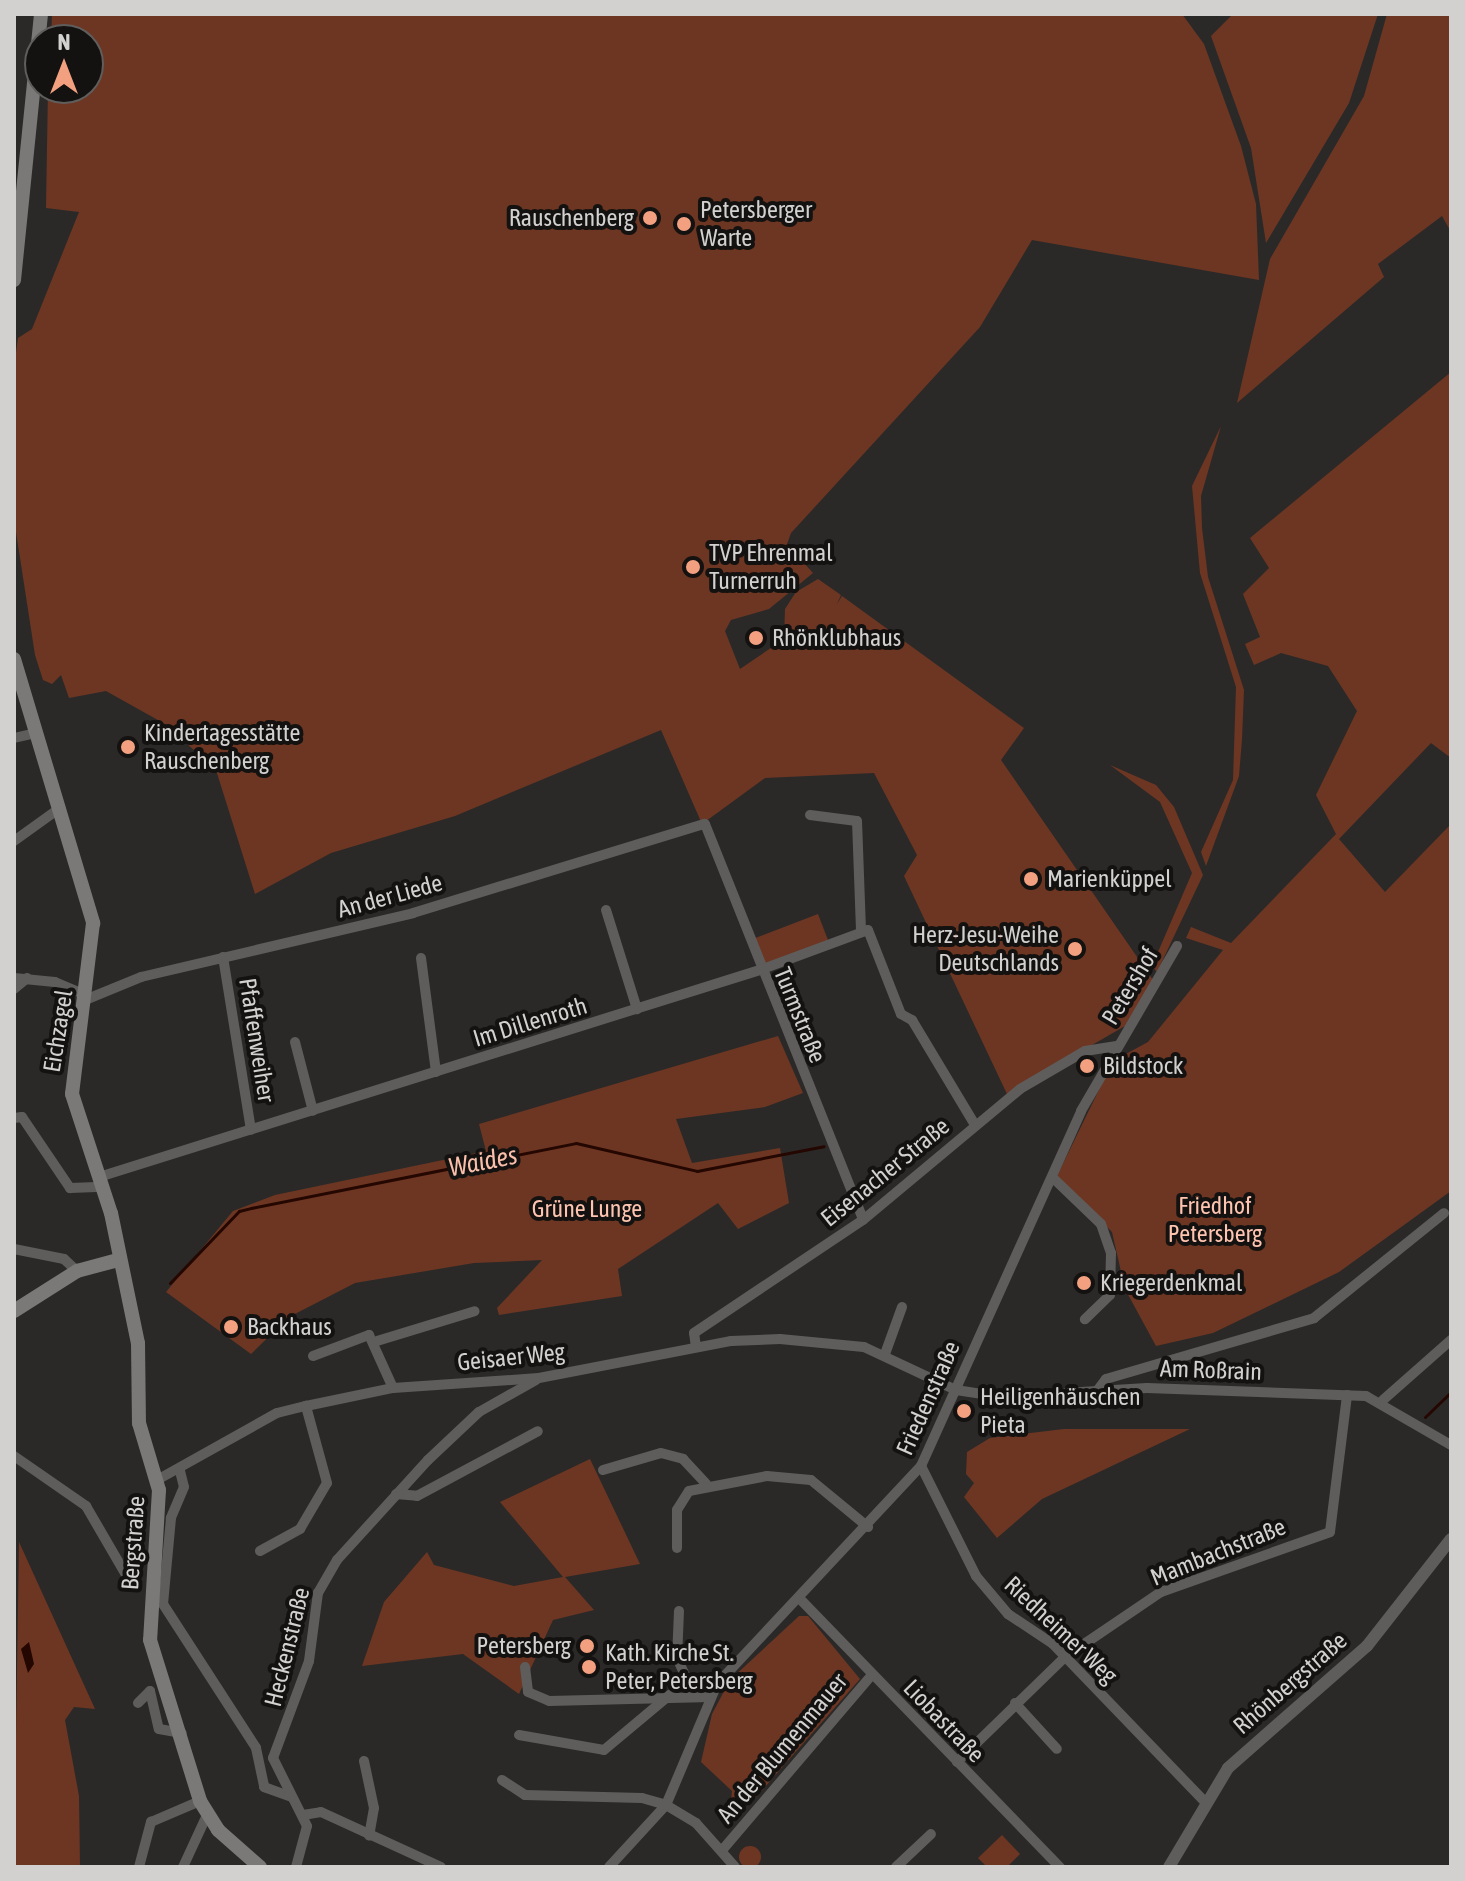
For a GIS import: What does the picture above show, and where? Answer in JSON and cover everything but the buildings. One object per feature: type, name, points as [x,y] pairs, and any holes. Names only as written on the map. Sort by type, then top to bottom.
[{"type":"main road","points":[[14,280],[41,14]]},
{"type":"main road","name":"Eichzagel","points":[[14,659],[93,923],[72,1094],[101,1182],[118,1260]]},
{"type":"main road","points":[[14,1311],[77,1271],[118,1260]]},
{"type":"main road","name":"Bergstraße","points":[[118,1260],[138,1343],[139,1423],[157,1480],[150,1640],[204,1808]]},
{"type":"main road","points":[[204,1808],[260,1867]]},
{"type":"street","points":[[14,738],[36,733]]},
{"type":"street","points":[[14,841],[60,808]]},
{"type":"street","points":[[810,815],[857,821],[861,931]]},
{"type":"street","name":"An der Liede","points":[[85,998],[223,957],[413,913],[705,824]]},
{"type":"street","name":"Turmstraße","points":[[705,824],[760,970],[863,1220]]},
{"type":"street","points":[[606,910],[637,1009]]},
{"type":"street","points":[[760,970],[868,930],[901,1014],[912,1020],[975,1125]]},
{"type":"street","name":"Petershof","points":[[1117,1046],[1177,946]]},
{"type":"street","name":"Pfaffenweiher","points":[[223,957],[251,1130]]},
{"type":"street","points":[[421,958],[436,1072]]},
{"type":"street","name":"Im Dillenroth","points":[[101,1182],[251,1130],[760,970]]},
{"type":"street","points":[[14,978],[27,978],[85,998]]},
{"type":"street","points":[[14,989],[27,978]]},
{"type":"street","points":[[295,1042],[313,1111]]},
{"type":"street","name":"Eisenacher Straße","points":[[696,1347],[694,1333],[863,1220],[975,1125],[1085,1051],[1117,1046]]},
{"type":"street","name":"Friedenstraße","points":[[609,1867],[666,1805],[711,1697],[802,1601],[921,1466],[956,1390],[997,1285],[1117,1046]]},
{"type":"street","points":[[14,1118],[22,1117],[70,1188],[101,1182]]},
{"type":"street","points":[[1053,1178],[1101,1224],[1111,1253],[1110,1295],[1085,1319]]},
{"type":"street","points":[[1097,1391],[1106,1379],[1314,1318],[1444,1213]]},
{"type":"street","points":[[14,1249],[64,1259],[77,1271]]},
{"type":"street","points":[[885,1354],[902,1307]]},
{"type":"street","points":[[377,1341],[475,1311]]},
{"type":"street","points":[[313,1356],[369,1335],[377,1341],[393,1388]]},
{"type":"street","name":"Geisaer Weg","points":[[157,1480],[180,1471],[277,1413],[393,1388],[539,1378],[696,1347],[810,1338],[885,1354],[956,1390]]},
{"type":"street","points":[[1383,1400],[1451,1340]]},
{"type":"street","name":"Heckenstraße","points":[[303,1815],[273,1758],[309,1661],[318,1593],[396,1494],[479,1412],[539,1378]]},
{"type":"street","name":"Am Roßrain","points":[[956,1390],[1002,1397],[1097,1391],[1347,1395],[1383,1400],[1451,1445]]},
{"type":"street","name":"Mambachstraße","points":[[957,1762],[1065,1657],[1161,1592],[1330,1532],[1347,1395]]},
{"type":"street","points":[[260,1551],[300,1529],[327,1483],[306,1406]]},
{"type":"street","points":[[396,1494],[417,1496],[494,1448],[538,1431]]},
{"type":"street","points":[[603,1470],[661,1453],[683,1459],[706,1484]]},
{"type":"street","points":[[14,1456],[83,1502],[125,1573]]},
{"type":"street","name":"Riedheimer Weg","points":[[921,1466],[976,1576],[1014,1620],[1065,1657],[1205,1802]]},
{"type":"street","points":[[180,1471],[184,1487],[171,1518],[163,1604],[256,1748],[266,1790],[291,1797]]},
{"type":"street","points":[[677,1548],[677,1510],[689,1491],[706,1484],[800,1476],[868,1527]]},
{"type":"street","name":"Rhönbergstraße","points":[[1169,1867],[1205,1802],[1248,1747],[1367,1646],[1451,1539]]},
{"type":"street","name":"Liobastraße","points":[[802,1601],[1060,1867]]},
{"type":"street","points":[[679,1611],[677,1658],[693,1693]]},
{"type":"street","points":[[525,1667],[528,1692],[549,1701],[590,1705],[671,1694],[693,1693],[711,1697]]},
{"type":"street","name":"An der Blumenmauer","points":[[724,1848],[872,1675]]},
{"type":"street","points":[[138,1703],[150,1691],[159,1729],[182,1733]]},
{"type":"street","points":[[519,1735],[604,1750],[671,1694]]},
{"type":"street","points":[[1015,1703],[1057,1749]]},
{"type":"street","points":[[364,1761],[374,1808],[369,1836]]},
{"type":"street","points":[[502,1780],[525,1795],[666,1805],[724,1848],[735,1867]]},
{"type":"street","points":[[139,1867],[151,1822],[204,1808]]},
{"type":"street","points":[[183,1867],[204,1808]]},
{"type":"street","points":[[296,1867],[308,1836],[303,1815],[321,1812],[441,1867]]},
{"type":"street","points":[[896,1867],[931,1834]]},
{"type":"green space","points":[[52,14],[1182,14],[1204,44],[1241,146],[1256,204],[1259,280],[1032,240],[980,327],[791,533],[787,544],[813,573],[769,609],[731,620],[725,631],[740,669],[784,639],[785,609],[796,592],[818,579],[841,595],[837,604],[842,596],[1024,728],[1001,760],[1153,980],[1125,1026],[1007,1094],[904,876],[917,855],[874,773],[765,778],[702,824],[661,730],[455,816],[331,853],[255,894],[216,770],[165,724],[106,691],[69,698],[61,675],[52,684],[43,680],[35,655],[14,519],[14,367],[18,338],[32,329],[79,212],[46,208],[48,104],[104,104],[104,24],[52,24]]},
{"type":"green space","points":[[1233,14],[1378,14],[1349,103],[1266,243],[1251,148],[1211,36]]},
{"type":"green space","points":[[1387,14],[1451,14],[1451,232],[1442,216],[1378,264],[1384,277],[1237,403],[1270,259],[1364,96]]},
{"type":"green space","name":"Friedhof Petersberg","points":[[1451,372],[1451,758],[1431,743],[1339,839],[1385,892],[1451,824],[1451,1191],[1339,1272],[1213,1333],[1156,1346],[1125,1289],[1112,1232],[1057,1176],[1113,1061],[1148,1042],[1223,950],[1186,938],[1191,927],[1231,943],[1336,834],[1316,795],[1357,711],[1328,666],[1281,653],[1254,665],[1245,644],[1260,637],[1243,594],[1269,568],[1250,538]]},
{"type":"green space","points":[[1221,426],[1201,496],[1202,528],[1208,577],[1244,690],[1239,776],[1206,866],[1201,852],[1233,780],[1236,687],[1200,573],[1192,486]]},
{"type":"green space","points":[[1110,765],[1156,785],[1174,807],[1203,875],[1157,972],[1152,966],[1192,873],[1160,802]]},
{"type":"green space","points":[[818,914],[829,943],[764,968],[753,939]]},
{"type":"green space","name":"Grüne Lunge","points":[[778,1036],[803,1093],[765,1107],[676,1119],[692,1163],[780,1148],[789,1203],[738,1229],[718,1203],[618,1269],[622,1296],[499,1315],[497,1308],[542,1260],[474,1263],[355,1283],[289,1317],[251,1354],[166,1292],[233,1211],[275,1195],[486,1151],[479,1124]]},
{"type":"green space","points":[[1064,1429],[1190,1429],[1042,1499],[997,1538],[964,1497],[974,1483],[966,1474],[967,1452],[990,1438]]},
{"type":"green space","points":[[590,1459],[640,1564],[565,1577],[594,1610],[553,1620],[519,1694],[463,1654],[362,1666],[384,1602],[427,1552],[434,1565],[514,1586],[563,1577],[500,1502]]},
{"type":"green space","points":[[19,1542],[95,1709],[74,1707],[65,1720],[79,1796],[80,1867],[14,1867]]},
{"type":"green space","points":[[799,1616],[808,1616],[860,1679],[748,1806],[731,1800],[732,1791],[701,1762],[712,1714],[730,1680]]},
{"type":"green space","points":[[1002,1835],[1020,1854],[1007,1867],[987,1867],[978,1858]]},
{"type":"green space","points":[[750,1846],[758,1849],[761,1857],[758,1865],[750,1868],[742,1865],[739,1857],[742,1849]]},
{"type":"shaded area","points":[[29,1642],[34,1664],[28,1673],[21,1649]]},
{"type":"waterway","name":"Waides","points":[[170,1283],[239,1211],[251,1208],[576,1143],[697,1171],[824,1146]]},
{"type":"waterway","points":[[1425,1417],[1451,1392]]},
{"type":"place","name":"Rauschenberg","points":[[650,218]]},
{"type":"place","name":"Petersberger Warte","points":[[684,224]]},
{"type":"place","name":"TVP Ehrenmal Turnerruh","points":[[693,567]]},
{"type":"place","name":"Rhönklubhaus","points":[[756,638]]},
{"type":"place","name":"Kindertagesstätte Rauschenberg","points":[[128,747]]},
{"type":"place","name":"Marienküppel","points":[[1031,879]]},
{"type":"place","name":"Herz-Jesu-Weihe Deutschlands","points":[[1075,949]]},
{"type":"place","name":"Bildstock","points":[[1087,1066]]},
{"type":"place","name":"Kriegerdenkmal","points":[[1084,1283]]},
{"type":"place","name":"Backhaus","points":[[231,1327]]},
{"type":"place","name":"Heiligenhäuschen Pieta","points":[[964,1411]]},
{"type":"place","name":"Petersberg","points":[[587,1646]]},
{"type":"place","name":"Kath. Kirche St. Peter, Petersberg","points":[[589,1667]]}]
